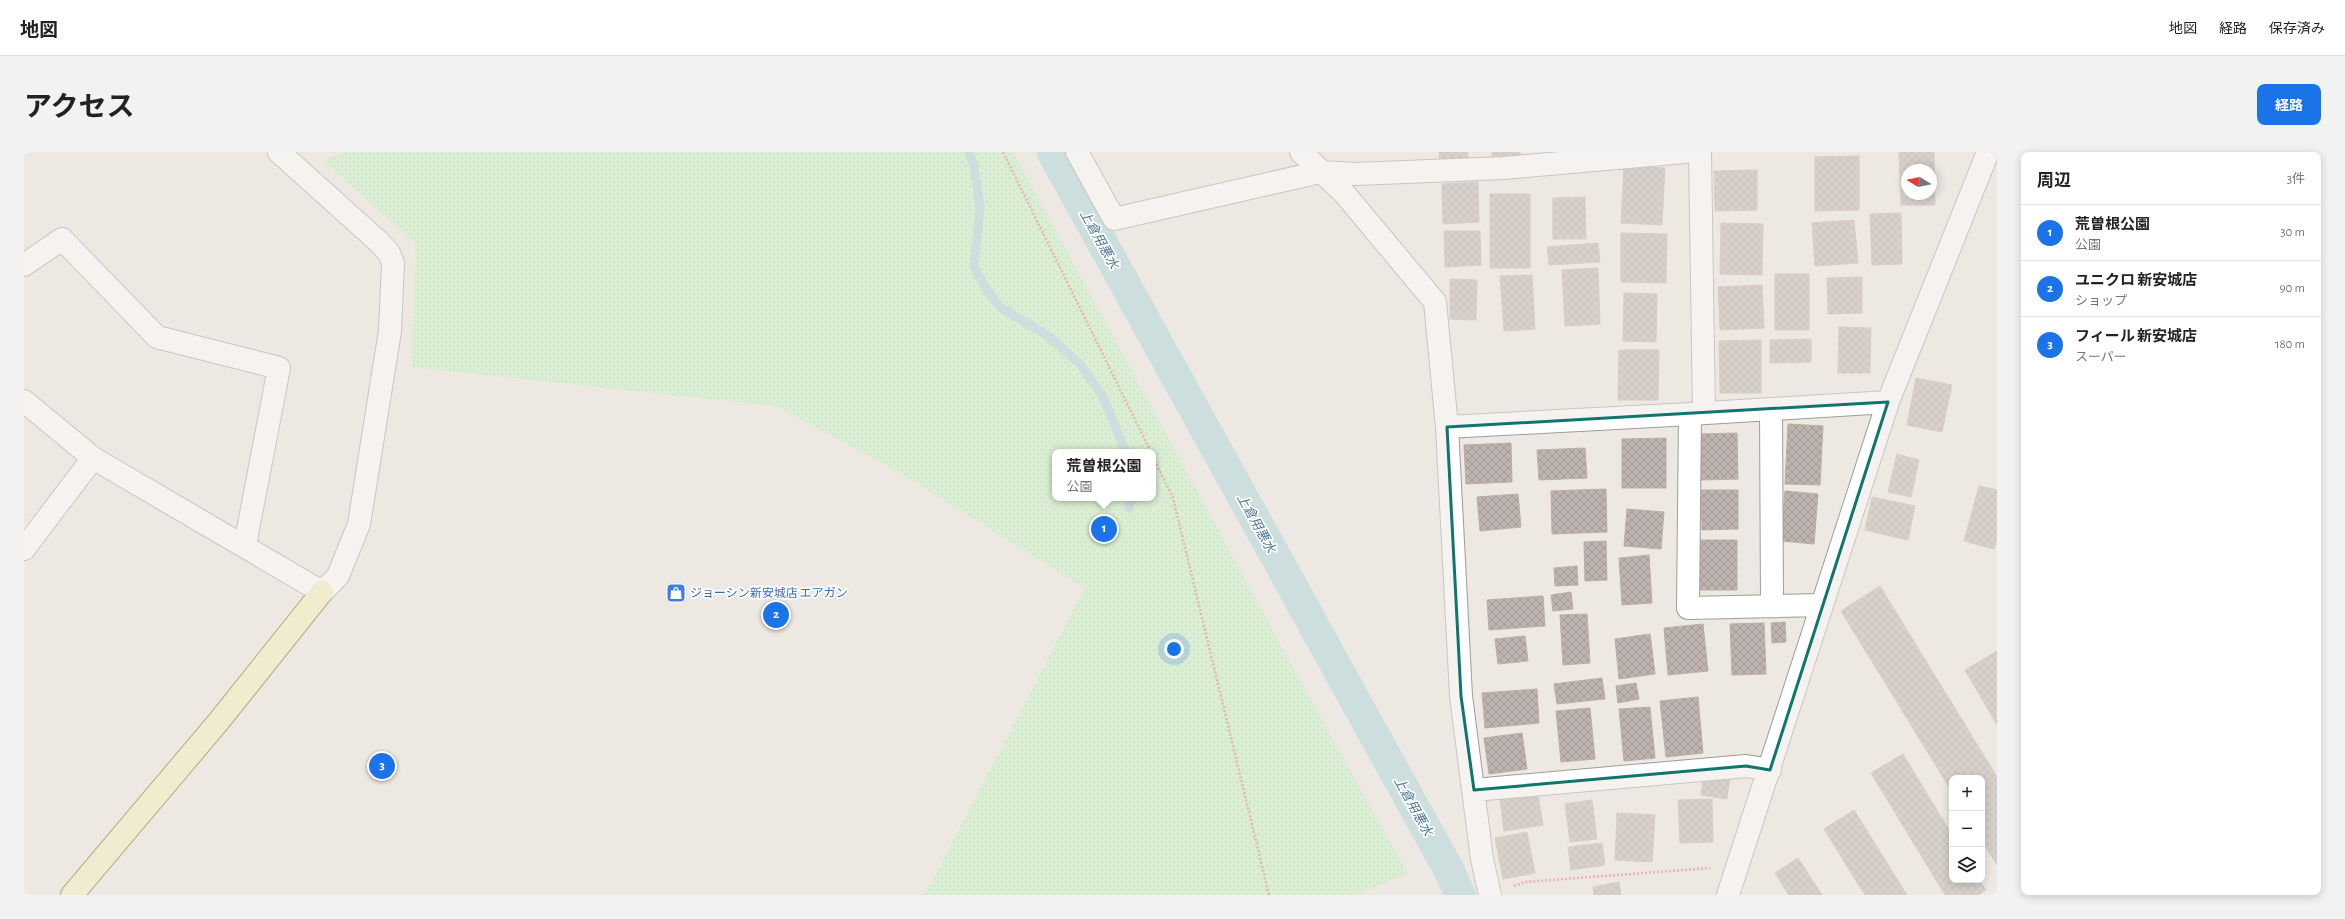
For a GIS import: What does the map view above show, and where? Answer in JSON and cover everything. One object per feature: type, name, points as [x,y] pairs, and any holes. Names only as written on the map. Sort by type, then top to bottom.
[{"type":"street","points":[[72,895],[220,721],[322,592],[338,576],[359,524],[390,331],[393,263],[389,253],[379,242],[279,152]]},
{"type":"street","points":[[1077,152],[1114,219],[1320,172],[1356,174],[1504,168],[1685,152]]},
{"type":"street","points":[[1301,152],[1320,172],[1344,193],[1434,302],[1447,427],[1461,696],[1482,860],[1490,894]]},
{"type":"street","points":[[1312,152],[1320,172]]},
{"type":"street","points":[[1700,152],[1697,413],[1688,608],[1822,605]]},
{"type":"street","points":[[1728,895],[1770,770],[1888,402],[1988,152]]},
{"type":"street","points":[[24,265],[62,239],[157,338],[279,368],[245,545]]},
{"type":"street","points":[[24,401],[93,458],[245,545],[322,592]]},
{"type":"street","points":[[1447,427],[1888,402]]},
{"type":"street","points":[[1771,409],[1772,606]]},
{"type":"street","points":[[24,549],[93,458]]},
{"type":"street","points":[[1474,790],[1746,766],[1770,770]]},
{"type":"path","points":[[1003,152],[1150,449]]},
{"type":"path","points":[[1156,463],[1173,498],[1269,895]]},
{"type":"path","points":[[1490,894],[1525,882],[1738,866]]},
{"type":"highlighted area","points":[[1888,402],[1770,770],[1746,766],[1474,790],[1461,696],[1447,427]]},
{"type":"green space","points":[[346,152],[1013,152],[1296,673],[1408,874],[1355,895],[925,895],[1085,588],[895,470],[776,406],[412,367],[416,244],[323,160]]},
{"type":"building","points":[[1439,152],[1468,152],[1468,162],[1440,163]]},
{"type":"building","points":[[1492,152],[1520,152],[1520,156],[1492,156]]},
{"type":"building","points":[[1899,152],[1934,152],[1934,164],[1901,164],[1901,200],[1935,200],[1935,205],[1901,205]]},
{"type":"building","points":[[1859,156],[1859,210],[1815,211],[1815,157]]},
{"type":"building","points":[[1624,166],[1665,168],[1662,225],[1621,223]]},
{"type":"building","points":[[1757,170],[1757,210],[1715,211],[1714,171]]},
{"type":"building","points":[[1478,182],[1479,222],[1443,224],[1442,184]]},
{"type":"building","points":[[1490,194],[1530,194],[1530,268],[1490,268]]},
{"type":"building","points":[[1585,197],[1586,239],[1553,239],[1553,198]]},
{"type":"building","points":[[1901,213],[1902,264],[1872,265],[1870,214]]},
{"type":"building","points":[[1854,220],[1858,263],[1815,266],[1812,223]]},
{"type":"building","points":[[1721,223],[1763,224],[1762,275],[1720,274]]},
{"type":"building","points":[[1444,231],[1480,231],[1481,265],[1445,267]]},
{"type":"building","points":[[1621,233],[1667,234],[1666,283],[1621,282]]},
{"type":"building","points":[[1598,243],[1600,262],[1549,265],[1547,247]]},
{"type":"building","points":[[1598,268],[1600,324],[1565,326],[1562,270]]},
{"type":"building","points":[[1775,274],[1809,274],[1809,330],[1775,330]]},
{"type":"building","points":[[1532,275],[1535,329],[1504,331],[1500,276]]},
{"type":"building","points":[[1862,277],[1862,313],[1828,314],[1827,278]]},
{"type":"building","points":[[1450,279],[1477,280],[1476,320],[1450,319]]},
{"type":"building","points":[[1762,285],[1764,328],[1720,330],[1718,287]]},
{"type":"building","points":[[1624,293],[1657,294],[1656,342],[1623,341]]},
{"type":"building","points":[[1839,327],[1871,328],[1870,373],[1838,373]]},
{"type":"building","points":[[1811,339],[1811,362],[1770,363],[1770,340]]},
{"type":"building","points":[[1761,340],[1761,393],[1720,393],[1719,341]]},
{"type":"building","points":[[1619,350],[1659,350],[1658,400],[1618,400]]},
{"type":"building","points":[[1916,378],[1952,385],[1942,432],[1907,425]]},
{"type":"building","points":[[1788,424],[1823,426],[1820,485],[1785,484]]},
{"type":"building","points":[[1737,433],[1738,479],[1701,480],[1700,434]]},
{"type":"building","points":[[1666,438],[1666,488],[1622,488],[1622,439]]},
{"type":"building","points":[[1511,443],[1512,482],[1466,484],[1464,445]]},
{"type":"building","points":[[1585,448],[1587,478],[1539,480],[1537,450]]},
{"type":"building","points":[[1897,454],[1919,460],[1911,497],[1888,492]]},
{"type":"building","points":[[1979,486],[1997,490],[1997,539],[1994,549],[1964,541]]},
{"type":"building","points":[[1606,489],[1607,532],[1552,534],[1551,491]]},
{"type":"building","points":[[1701,490],[1738,490],[1738,529],[1702,530]]},
{"type":"building","points":[[1785,491],[1818,494],[1814,544],[1781,541]]},
{"type":"building","points":[[1518,494],[1521,527],[1480,531],[1477,497]]},
{"type":"building","points":[[1872,497],[1915,506],[1908,540],[1865,530]]},
{"type":"building","points":[[1627,509],[1664,512],[1661,549],[1624,546]]},
{"type":"building","points":[[1699,540],[1737,540],[1737,590],[1699,590]]},
{"type":"building","points":[[1606,541],[1607,580],[1585,581],[1584,542]]},
{"type":"building","points":[[1649,555],[1652,603],[1622,605],[1619,558]]},
{"type":"building","points":[[1577,566],[1578,585],[1555,586],[1554,568]]},
{"type":"building","points":[[1880,586],[1997,777],[1997,865],[1985,846],[1985,775],[1949,775],[1949,787],[1841,611]]},
{"type":"building","points":[[1571,592],[1573,609],[1553,611],[1551,595]]},
{"type":"building","points":[[1543,596],[1545,626],[1489,630],[1487,600]]},
{"type":"building","points":[[1587,614],[1590,663],[1563,665],[1560,615]]},
{"type":"building","points":[[1785,622],[1786,642],[1772,643],[1771,623]]},
{"type":"building","points":[[1764,623],[1766,674],[1732,675],[1730,624]]},
{"type":"building","points":[[1703,624],[1708,671],[1668,675],[1664,628]]},
{"type":"building","points":[[1650,634],[1655,674],[1619,679],[1615,639]]},
{"type":"building","points":[[1525,636],[1528,661],[1498,664],[1495,639]]},
{"type":"building","points":[[1997,651],[1997,725],[1965,670]]},
{"type":"building","points":[[1602,678],[1605,699],[1557,704],[1554,684]]},
{"type":"building","points":[[1636,683],[1639,699],[1618,703],[1616,686]]},
{"type":"building","points":[[1537,689],[1539,723],[1485,728],[1482,693]]},
{"type":"building","points":[[1698,697],[1703,753],[1666,757],[1660,701]]},
{"type":"building","points":[[1650,707],[1655,758],[1624,761],[1619,709]]},
{"type":"building","points":[[1590,708],[1595,759],[1561,762],[1556,711]]},
{"type":"building","points":[[1522,733],[1527,769],[1489,774],[1484,738]]},
{"type":"building","points":[[1903,754],[1949,830],[1949,883],[1981,883],[1986,890],[1978,895],[1945,895],[1871,773]]},
{"type":"building","points":[[1704,774],[1730,777],[1727,799],[1701,795]]},
{"type":"building","points":[[1538,794],[1543,825],[1504,831],[1500,799]]},
{"type":"building","points":[[1712,799],[1713,842],[1680,843],[1678,800]]},
{"type":"building","points":[[1592,800],[1597,839],[1570,842],[1565,804]]},
{"type":"building","points":[[1854,810],[1907,895],[1865,895],[1824,829]]},
{"type":"building","points":[[1617,813],[1655,815],[1652,862],[1615,860]]},
{"type":"building","points":[[1527,832],[1535,873],[1503,879],[1495,838]]},
{"type":"building","points":[[1602,843],[1605,865],[1571,870],[1568,847]]},
{"type":"building","points":[[1798,858],[1822,895],[1789,895],[1775,873]]},
{"type":"building","points":[[1619,882],[1621,895],[1594,895],[1593,887]]},
{"type":"waterway","points":[[969,152],[974,166],[980,207],[974,267],[987,290],[1000,307],[1048,336],[1080,364],[1102,395],[1125,449]]},
{"type":"waterway","name":"上倉用悪水","points":[[1052,152],[1450,872],[1460,895]]},
{"type":"waterway","points":[[1129,508],[1131,501]]},
{"type":"place","name":"荒曽根公園","points":[[1104,529]]},
{"type":"place","name":"ジョーシン新安城店 エアガン","points":[[676,593]]},
{"type":"place","name":"ユニクロ 新安城店","points":[[776,615]]},
{"type":"place","name":"フィール 新安城店","points":[[382,766]]}]
